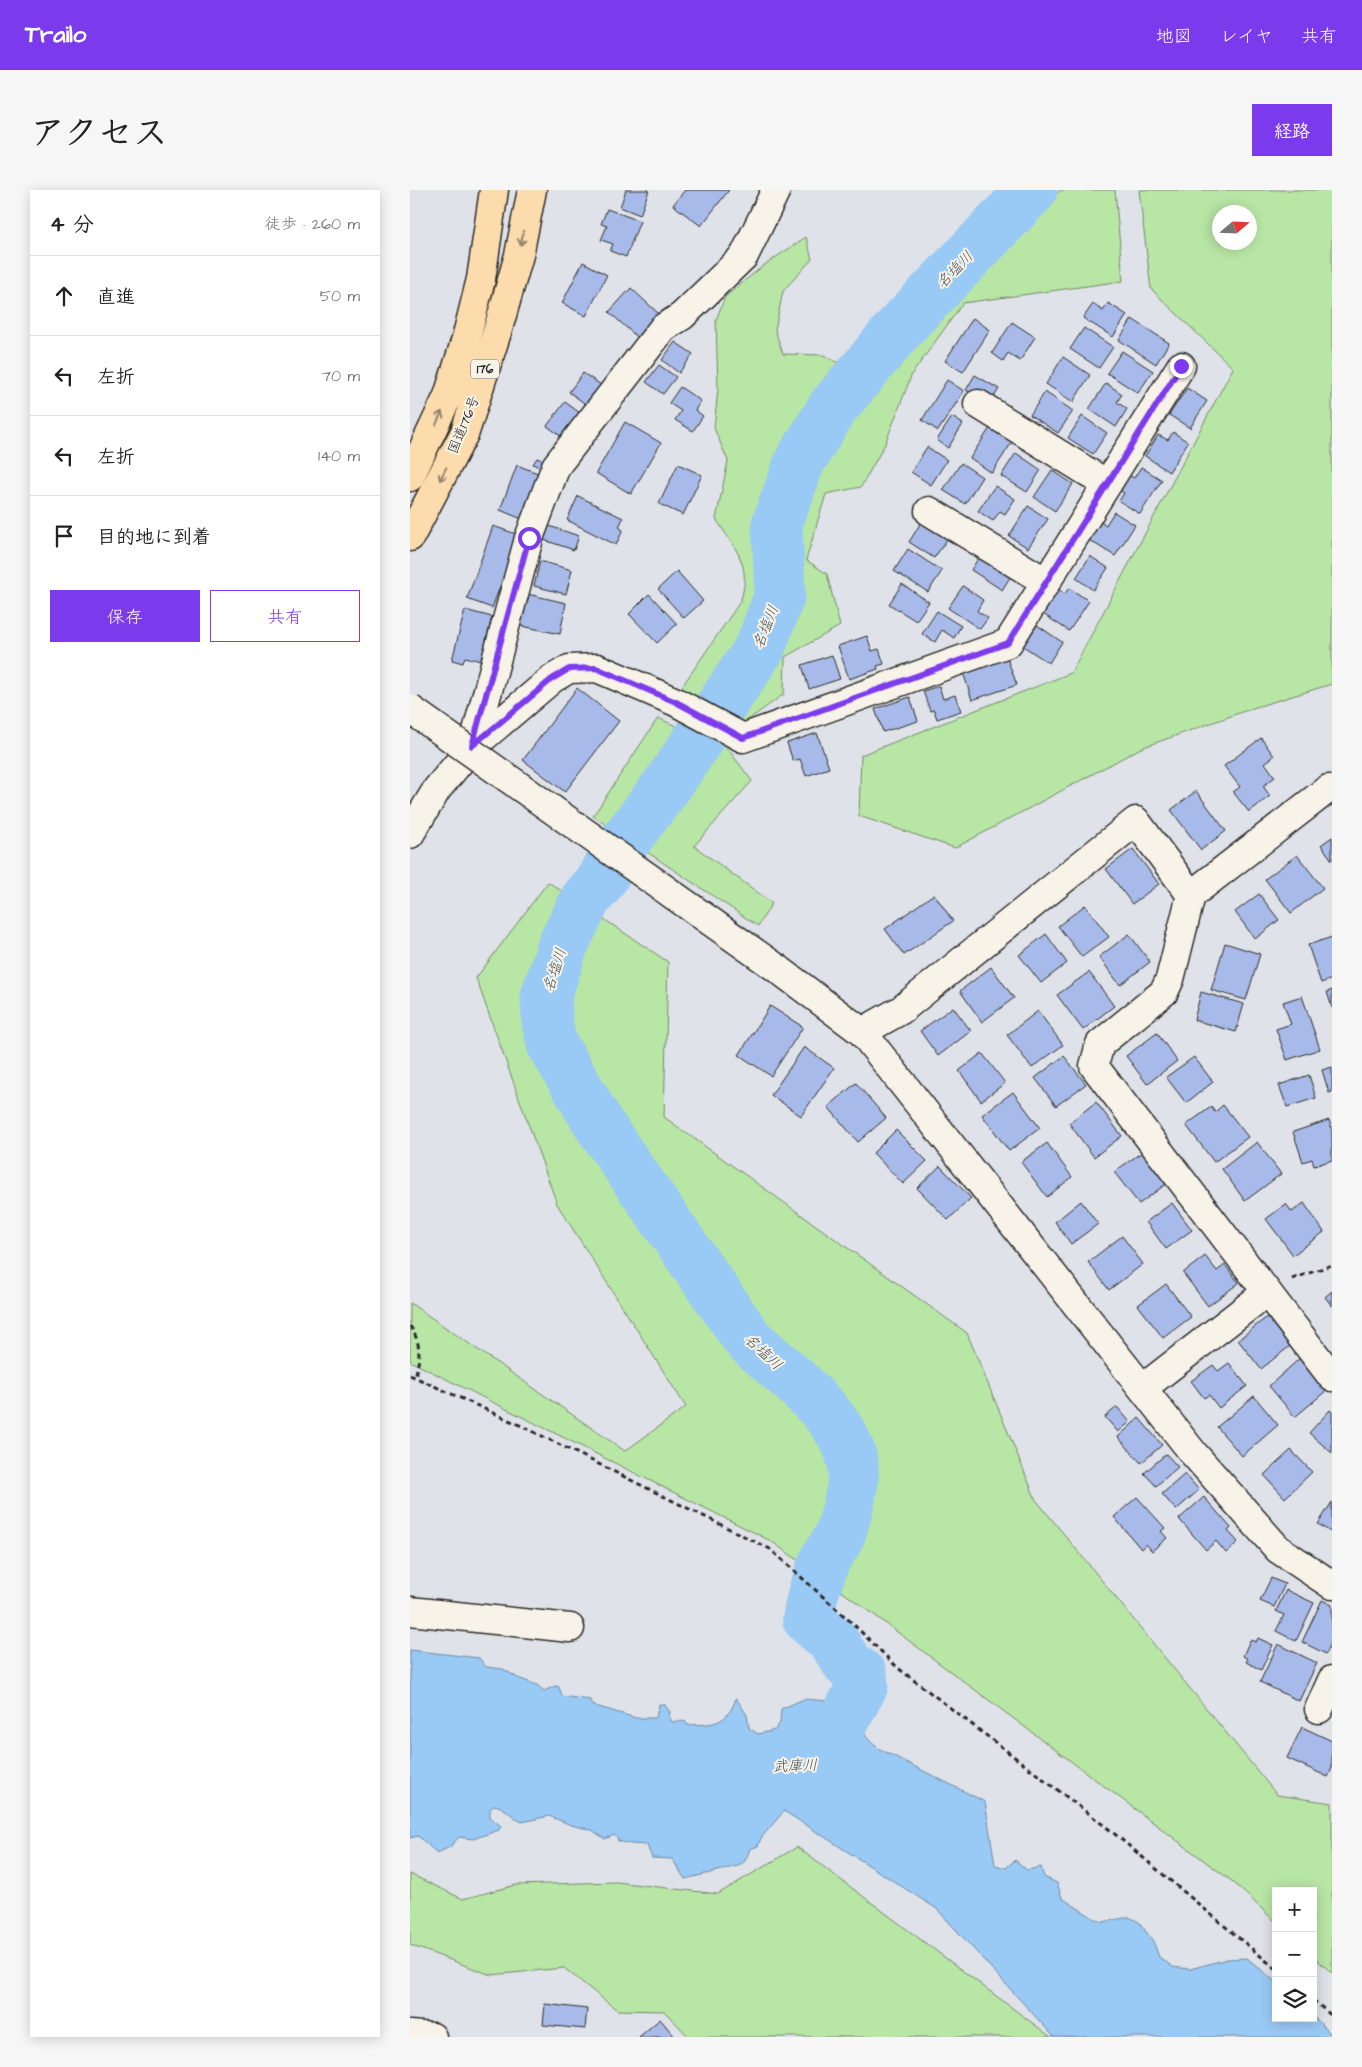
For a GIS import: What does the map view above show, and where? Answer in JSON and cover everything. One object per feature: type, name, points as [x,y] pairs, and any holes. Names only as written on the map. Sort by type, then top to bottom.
[{"type":"highway","name":"国道176号","points":[[410,477],[448,396],[466,339],[481,279],[494,190]]},
{"type":"highway","name":"国道176号","points":[[410,537],[465,432],[498,329],[519,255],[532,190]]},
{"type":"street","points":[[472,746],[529,538],[556,466],[663,328],[682,316],[744,256],[776,190]]},
{"type":"street","points":[[410,834],[437,790],[472,746],[552,679],[569,669],[596,668],[676,702],[743,738],[1008,643],[1181,366]]},
{"type":"street","points":[[978,404],[1108,484]]},
{"type":"street","points":[[930,511],[1046,582]]},
{"type":"street","points":[[410,709],[778,970],[862,1032],[1194,1454],[1278,1549],[1332,1585]]},
{"type":"street","points":[[1328,789],[1191,895],[1170,979],[1164,992],[1100,1044],[1094,1066],[1276,1287],[1332,1377]]},
{"type":"street","points":[[862,1032],[901,1010],[1136,822],[1191,895]]},
{"type":"street","points":[[1143,1388],[1276,1287]]},
{"type":"street","points":[[410,1611],[570,1628]]},
{"type":"street","points":[[1319,1709],[1332,1680]]},
{"type":"street","points":[[410,2035],[432,2037]]},
{"type":"path","points":[[1276,1287],[1332,1265]]},
{"type":"path","points":[[410,1326],[420,1345],[420,1358],[414,1377]]},
{"type":"path","points":[[410,1375],[524,1427],[770,1549],[851,1622],[898,1668],[1110,1830],[1272,1966]]},
{"type":"path","points":[[1317,2003],[1332,2016]]},
{"type":"green space","points":[[1061,190],[1115,190],[1123,281],[963,303],[912,374],[885,444],[861,487],[826,494],[806,560],[827,574],[840,626],[785,657],[784,694],[741,725],[681,688],[740,602],[743,589],[743,567],[740,558],[716,519],[728,461],[714,428],[718,389],[716,320],[725,297],[763,266],[806,237],[812,259],[783,291],[775,330],[783,354],[823,355],[880,384],[949,297],[1026,218]]},
{"type":"green space","points":[[1139,190],[1332,190],[1332,684],[1256,707],[1141,748],[955,848],[859,816],[861,755],[1071,673],[1233,368],[1151,289]]},
{"type":"green space","points":[[658,718],[728,749],[752,781],[694,846],[772,903],[758,926],[593,816]]},
{"type":"green space","points":[[548,882],[668,962],[664,1117],[967,1333],[1036,1500],[1277,1795],[1332,1803],[1332,1973],[1317,1960],[1317,1887],[1272,1887],[1272,1918],[1233,1882],[869,1611],[771,1541],[410,1361],[410,1303],[625,1451],[686,1407],[557,1204],[476,978]]},
{"type":"green space","points":[[797,1847],[1051,2037],[689,2037],[664,2011],[617,2010],[564,1968],[491,1975],[410,1945],[410,1874],[463,1899],[516,1885],[616,1882],[718,1894]]},
{"type":"water","name":"武庫川","points":[[410,1650],[479,1658],[486,1667],[503,1669],[518,1678],[537,1685],[544,1691],[555,1686],[559,1687],[562,1696],[590,1700],[592,1705],[636,1718],[656,1718],[659,1704],[664,1704],[670,1712],[669,1716],[672,1722],[685,1721],[687,1725],[717,1722],[728,1714],[736,1698],[747,1715],[749,1728],[758,1734],[775,1730],[780,1723],[781,1709],[804,1699],[840,1702],[848,1699],[856,1704],[862,1712],[864,1733],[878,1748],[985,1802],[995,1865],[1006,1868],[1015,1860],[1027,1870],[1041,1867],[1044,1877],[1057,1883],[1062,1898],[1095,1919],[1103,1922],[1129,1917],[1139,1922],[1153,1941],[1159,1957],[1173,1967],[1190,1969],[1227,1959],[1247,1958],[1272,1979],[1272,2022],[1317,2022],[1317,2020],[1332,2037],[1054,2037],[937,1909],[784,1811],[761,1838],[758,1846],[750,1849],[745,1861],[738,1866],[685,1879],[672,1859],[652,1858],[647,1845],[618,1841],[614,1835],[605,1839],[592,1830],[571,1825],[549,1816],[522,1822],[495,1805],[490,1809],[490,1817],[501,1826],[499,1830],[473,1839],[459,1837],[450,1847],[437,1853],[418,1836],[410,1838]]},
{"type":"building","points":[[626,190],[649,190],[640,215],[620,207]]},
{"type":"building","points":[[685,190],[729,190],[701,226],[673,205]]},
{"type":"building","points":[[607,209],[640,221],[626,257],[610,251],[613,244],[601,240],[607,226],[601,224]]},
{"type":"building","points":[[583,262],[607,275],[586,316],[562,303]]},
{"type":"building","points":[[631,288],[660,315],[639,339],[609,312]]},
{"type":"building","points":[[1108,303],[1127,315],[1113,337],[1083,318],[1093,304],[1103,311]]},
{"type":"building","points":[[973,318],[990,330],[963,372],[945,361]]},
{"type":"building","points":[[1132,319],[1169,343],[1156,364],[1119,340]]},
{"type":"building","points":[[1012,322],[1035,337],[1020,361],[1008,353],[1003,361],[992,353]]},
{"type":"building","points":[[1084,328],[1113,347],[1099,368],[1070,349]]},
{"type":"building","points":[[675,342],[693,354],[679,373],[662,360]]},
{"type":"building","points":[[1122,351],[1153,371],[1138,393],[1107,373]]},
{"type":"building","points":[[1063,357],[1090,375],[1073,402],[1046,384]]},
{"type":"building","points":[[659,365],[676,377],[663,394],[646,382]]},
{"type":"building","points":[[583,373],[601,385],[587,405],[569,392]]},
{"type":"building","points":[[975,375],[999,389],[989,405],[966,390]]},
{"type":"building","points":[[947,380],[964,391],[938,431],[922,420]]},
{"type":"building","points":[[1106,383],[1122,394],[1117,402],[1127,409],[1116,427],[1089,409]]},
{"type":"building","points":[[680,387],[701,401],[695,410],[703,416],[693,431],[675,420],[681,411],[669,403]]},
{"type":"building","points":[[1187,388],[1207,401],[1190,428],[1169,415]]},
{"type":"building","points":[[1045,392],[1073,411],[1058,433],[1030,415]]},
{"type":"building","points":[[565,402],[580,413],[562,437],[547,426]]},
{"type":"building","points":[[1082,416],[1107,433],[1093,454],[1068,438]]},
{"type":"building","points":[[952,417],[963,424],[948,448],[937,440]]},
{"type":"building","points":[[625,422],[661,443],[631,494],[596,473]]},
{"type":"building","points":[[990,428],[1012,442],[992,473],[970,458]]},
{"type":"building","points":[[1173,432],[1188,442],[1169,472],[1145,456],[1158,435],[1168,440]]},
{"type":"building","points":[[927,447],[947,460],[931,485],[911,472]]},
{"type":"building","points":[[1016,453],[1041,470],[1027,492],[1001,476]]},
{"type":"building","points":[[537,458],[546,462],[543,469],[533,464]]},
{"type":"building","points":[[961,463],[982,477],[965,504],[943,490]]},
{"type":"building","points":[[678,464],[702,475],[683,515],[659,504]]},
{"type":"building","points":[[517,465],[540,474],[522,519],[500,510]]},
{"type":"building","points":[[1141,467],[1162,480],[1140,514],[1119,501],[1124,493],[1118,489],[1127,474],[1134,478]]},
{"type":"building","points":[[1052,470],[1073,484],[1055,511],[1034,497]]},
{"type":"building","points":[[995,486],[1015,499],[1005,514],[1000,511],[993,521],[978,511]]},
{"type":"building","points":[[578,496],[623,518],[619,527],[623,530],[616,545],[567,520]]},
{"type":"building","points":[[1028,506],[1048,519],[1028,548],[1009,536]]},
{"type":"building","points":[[1114,512],[1135,525],[1115,556],[1087,539],[1099,520],[1106,525]]},
{"type":"building","points":[[922,521],[948,538],[934,558],[909,542]]},
{"type":"building","points":[[493,526],[519,535],[492,608],[467,599]]},
{"type":"building","points":[[549,526],[579,536],[574,550],[544,540]]},
{"type":"building","points":[[908,549],[942,571],[928,592],[894,571]]},
{"type":"building","points":[[981,554],[1012,574],[1002,590],[971,570]]},
{"type":"building","points":[[1090,556],[1108,568],[1093,590],[1076,578]]},
{"type":"building","points":[[540,561],[572,570],[566,594],[534,586]]},
{"type":"building","points":[[677,571],[703,601],[684,618],[658,589]]},
{"type":"building","points":[[902,584],[929,602],[916,621],[889,604]]},
{"type":"building","points":[[963,586],[983,600],[977,611],[988,618],[980,629],[948,608]]},
{"type":"building","points":[[1069,588],[1089,601],[1069,631],[1043,614],[1059,590],[1065,594]]},
{"type":"building","points":[[523,593],[566,603],[560,634],[517,625]]},
{"type":"building","points":[[649,594],[677,624],[657,643],[629,614]]},
{"type":"building","points":[[465,610],[492,617],[481,661],[465,657],[463,663],[452,660]]},
{"type":"building","points":[[937,611],[961,626],[954,638],[942,630],[935,642],[922,634]]},
{"type":"building","points":[[1037,625],[1062,642],[1049,663],[1023,646]]},
{"type":"building","points":[[867,636],[872,651],[879,649],[884,664],[877,666],[878,669],[849,679],[838,646]]},
{"type":"building","points":[[832,655],[840,679],[809,689],[802,665]]},
{"type":"building","points":[[1007,658],[1017,685],[972,700],[963,672]]},
{"type":"building","points":[[939,686],[943,699],[955,695],[961,711],[937,719],[934,710],[930,711],[923,691]]},
{"type":"building","points":[[577,688],[619,721],[565,792],[523,760]]},
{"type":"building","points":[[910,697],[918,721],[883,732],[875,709]]},
{"type":"building","points":[[817,733],[829,768],[806,776],[800,759],[793,761],[787,743]]},
{"type":"building","points":[[1261,738],[1274,756],[1265,763],[1275,777],[1263,786],[1270,796],[1249,812],[1233,792],[1240,787],[1224,766]]},
{"type":"building","points":[[1196,791],[1226,831],[1201,850],[1171,810]]},
{"type":"building","points":[[1332,837],[1332,860],[1321,845]]},
{"type":"building","points":[[1133,849],[1159,884],[1132,904],[1106,869]]},
{"type":"building","points":[[1297,855],[1323,888],[1291,913],[1265,879]]},
{"type":"building","points":[[934,894],[953,921],[904,955],[885,929]]},
{"type":"building","points":[[1259,894],[1279,920],[1255,939],[1235,912]]},
{"type":"building","points":[[1085,905],[1109,937],[1082,957],[1058,926]]},
{"type":"building","points":[[1046,934],[1067,963],[1041,983],[1019,955]]},
{"type":"building","points":[[1129,934],[1150,962],[1120,985],[1099,957]]},
{"type":"building","points":[[1332,937],[1332,979],[1321,983],[1308,945]]},
{"type":"building","points":[[1225,943],[1260,954],[1246,1000],[1211,990]]},
{"type":"building","points":[[991,967],[1014,998],[982,1022],[960,991]]},
{"type":"building","points":[[1089,972],[1114,1006],[1083,1030],[1057,995]]},
{"type":"building","points":[[1332,990],[1332,1008],[1327,992]]},
{"type":"building","points":[[1201,992],[1244,1004],[1236,1032],[1194,1020]]},
{"type":"building","points":[[1302,996],[1320,1049],[1287,1060],[1276,1029],[1291,1024],[1283,1002]]},
{"type":"building","points":[[770,1006],[803,1027],[771,1076],[739,1055]]},
{"type":"building","points":[[953,1007],[971,1031],[938,1056],[920,1031]]},
{"type":"building","points":[[1038,1011],[1063,1045],[1032,1068],[1007,1035]]},
{"type":"building","points":[[1157,1033],[1177,1061],[1147,1084],[1126,1056]]},
{"type":"building","points":[[804,1047],[834,1068],[801,1116],[771,1095]]},
{"type":"building","points":[[982,1053],[1005,1083],[981,1101],[959,1071]]},
{"type":"building","points":[[1064,1056],[1086,1084],[1056,1106],[1035,1078]]},
{"type":"building","points":[[1194,1057],[1213,1082],[1186,1103],[1166,1077]]},
{"type":"building","points":[[1332,1067],[1332,1092],[1329,1093],[1322,1070]]},
{"type":"building","points":[[1309,1075],[1316,1098],[1287,1107],[1279,1085]]},
{"type":"building","points":[[856,1083],[886,1118],[858,1142],[828,1107]]},
{"type":"building","points":[[1013,1092],[1040,1128],[1009,1151],[982,1115]]},
{"type":"building","points":[[1096,1102],[1122,1136],[1094,1157],[1069,1123]]},
{"type":"building","points":[[1223,1105],[1248,1137],[1214,1162],[1186,1125],[1211,1107],[1215,1112]]},
{"type":"building","points":[[1329,1120],[1332,1129],[1332,1160],[1314,1166],[1312,1159],[1303,1162],[1293,1132]]},
{"type":"building","points":[[896,1130],[927,1161],[903,1184],[873,1153]]},
{"type":"building","points":[[1257,1142],[1281,1174],[1245,1201],[1222,1169]]},
{"type":"building","points":[[1047,1143],[1072,1177],[1047,1197],[1021,1162]]},
{"type":"building","points":[[1142,1152],[1166,1184],[1139,1204],[1114,1172]]},
{"type":"building","points":[[940,1166],[971,1198],[948,1220],[917,1188]]},
{"type":"building","points":[[1081,1201],[1098,1224],[1071,1244],[1055,1222]]},
{"type":"building","points":[[1172,1203],[1192,1230],[1166,1249],[1146,1222]]},
{"type":"building","points":[[1304,1203],[1324,1232],[1293,1255],[1266,1219],[1286,1204],[1292,1212]]},
{"type":"building","points":[[1122,1236],[1143,1264],[1109,1290],[1088,1262]]},
{"type":"building","points":[[1205,1256],[1217,1271],[1225,1265],[1239,1283],[1208,1306],[1183,1273]]},
{"type":"building","points":[[1166,1284],[1191,1317],[1163,1338],[1138,1305]]},
{"type":"building","points":[[1332,1291],[1332,1306],[1325,1297]]},
{"type":"building","points":[[1267,1317],[1290,1346],[1261,1369],[1238,1340]]},
{"type":"building","points":[[1300,1358],[1327,1390],[1295,1417],[1269,1386]]},
{"type":"building","points":[[1229,1363],[1247,1386],[1219,1408],[1209,1395],[1204,1398],[1191,1381],[1213,1365],[1218,1371]]},
{"type":"building","points":[[1254,1396],[1278,1425],[1242,1456],[1217,1427]]},
{"type":"building","points":[[1117,1407],[1130,1422],[1118,1432],[1105,1417]]},
{"type":"building","points":[[1330,1410],[1332,1412],[1332,1453],[1309,1433]]},
{"type":"building","points":[[1139,1418],[1162,1445],[1141,1463],[1118,1437]]},
{"type":"building","points":[[1291,1450],[1312,1472],[1285,1498],[1264,1475]]},
{"type":"building","points":[[1166,1454],[1178,1467],[1156,1486],[1144,1473]]},
{"type":"building","points":[[1185,1474],[1199,1490],[1176,1510],[1162,1494]]},
{"type":"building","points":[[1137,1497],[1165,1528],[1161,1531],[1167,1538],[1152,1551],[1146,1544],[1141,1549],[1114,1517]]},
{"type":"building","points":[[1204,1497],[1231,1528],[1228,1531],[1238,1542],[1226,1553],[1216,1541],[1206,1550],[1179,1519]]},
{"type":"building","points":[[1332,1502],[1332,1533],[1318,1524]]},
{"type":"building","points":[[1271,1578],[1285,1584],[1274,1607],[1260,1601]]},
{"type":"building","points":[[1286,1590],[1314,1603],[1296,1641],[1276,1631],[1284,1615],[1276,1611]]},
{"type":"building","points":[[1322,1600],[1332,1605],[1332,1641],[1326,1654],[1302,1642]]},
{"type":"building","points":[[1258,1638],[1273,1645],[1261,1670],[1246,1662],[1248,1659],[1243,1656],[1250,1640],[1256,1642]]},
{"type":"building","points":[[1278,1644],[1317,1663],[1299,1701],[1260,1682]]},
{"type":"building","points":[[1302,1727],[1332,1741],[1332,1768],[1328,1777],[1287,1758]]},
{"type":"building","points":[[545,2004],[587,2009],[585,2029],[543,2025]]},
{"type":"building","points":[[660,2019],[675,2037],[639,2037]]},
{"type":"waterway","name":"名塩川","points":[[821,1763],[863,1685],[862,1675],[848,1664],[833,1641],[808,1619],[817,1581],[825,1560],[839,1538],[850,1501],[853,1467],[849,1448],[839,1430],[811,1396],[747,1338],[600,1126],[552,1044],[547,1022],[546,996],[563,945],[585,900],[599,883],[625,841],[668,784],[760,648],[780,594],[777,524],[800,461],[833,407],[903,324],[1032,190]]},
{"type":"route","points":[[529,538],[472,746],[552,679],[569,669],[596,668],[676,702],[743,738],[1008,643],[1181,366]]}]
